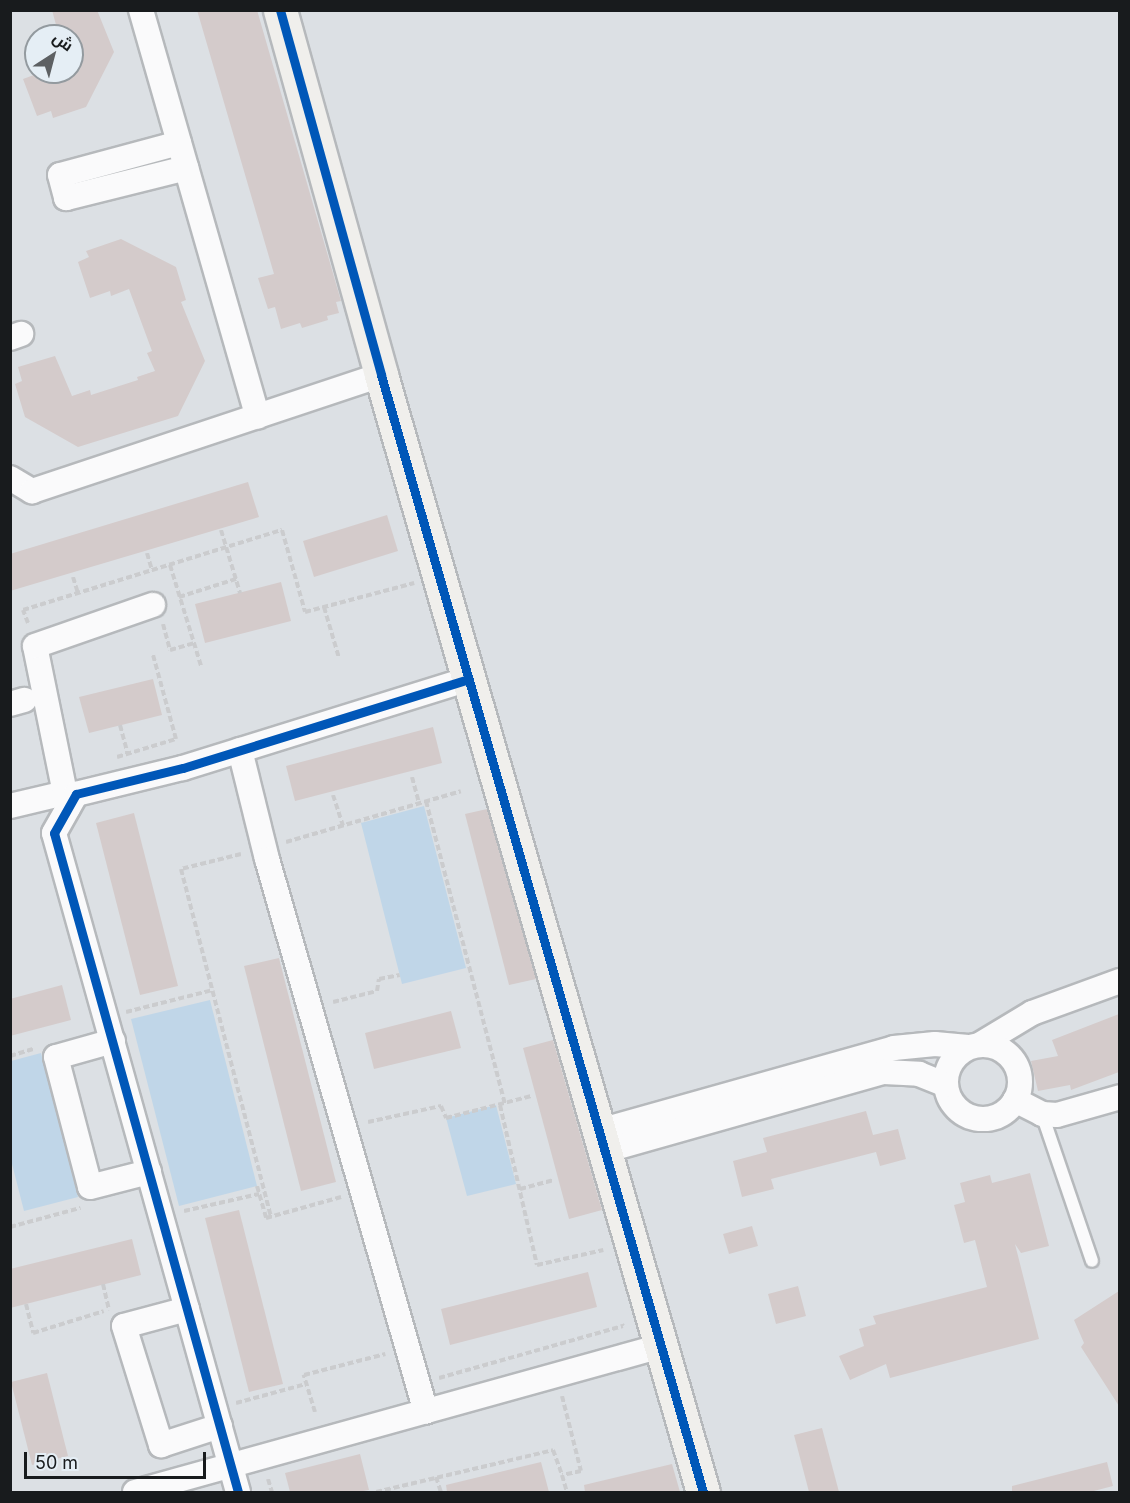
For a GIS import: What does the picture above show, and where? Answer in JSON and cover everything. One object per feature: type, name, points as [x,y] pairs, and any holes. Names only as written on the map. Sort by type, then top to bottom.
[{"type":"street","points":[[141,10],[258,417]]},
{"type":"street","points":[[280,10],[438,576],[703,1492]]},
{"type":"street","points":[[179,143],[60,175],[66,198],[186,168]]},
{"type":"street","points":[[10,478],[32,491],[381,375]]},
{"type":"street","points":[[153,605],[35,646],[67,800],[54,832],[121,1032],[149,1172],[238,1492]]},
{"type":"street","points":[[10,806],[67,800],[76,794],[183,768],[468,679]]},
{"type":"street","points":[[240,750],[267,858],[426,1412]]},
{"type":"street","points":[[602,1141],[894,1048],[935,1044],[974,1046],[1002,1050],[1011,1057],[1020,1078],[1015,1100],[998,1115],[975,1118],[955,1106],[946,1085],[951,1063],[974,1046],[1032,1013],[1119,981]]},
{"type":"street","points":[[121,1032],[56,1057],[90,1187],[149,1172]]},
{"type":"street","points":[[602,1141],[884,1072],[919,1074],[946,1085]]},
{"type":"street","points":[[1015,1100],[1042,1114],[1071,1113],[1119,1097]]},
{"type":"street","points":[[187,1309],[124,1326],[161,1445],[220,1426]]},
{"type":"street","points":[[135,1492],[661,1346]]},
{"type":"lane","points":[[1042,1114],[1092,1261]]},
{"type":"path","points":[[221,530],[240,593]]},
{"type":"path","points":[[35,646],[23,610],[282,530],[305,612],[438,576]]},
{"type":"path","points":[[147,553],[152,570]]},
{"type":"path","points":[[170,565],[201,666]]},
{"type":"path","points":[[72,577],[78,593]]},
{"type":"path","points":[[153,605],[236,579]]},
{"type":"path","points":[[324,607],[339,658]]},
{"type":"path","points":[[107,760],[176,739],[153,655]]},
{"type":"path","points":[[120,725],[128,754]]},
{"type":"path","points":[[412,777],[419,803]]},
{"type":"path","points":[[283,831],[286,842],[461,791]]},
{"type":"path","points":[[333,795],[343,826]]},
{"type":"path","points":[[426,801],[502,1105],[537,1265],[603,1250],[606,1261]]},
{"type":"path","points":[[248,852],[181,869],[271,1217]]},
{"type":"path","points":[[335,1013],[333,1002],[377,991],[379,979],[400,975]]},
{"type":"path","points":[[125,1012],[213,990]]},
{"type":"path","points":[[121,1032],[125,1012],[122,1001]]},
{"type":"path","points":[[363,1123],[441,1106],[446,1118],[531,1096]]},
{"type":"path","points":[[520,1189],[553,1180]]},
{"type":"path","points":[[257,1186],[266,1218],[343,1197]]},
{"type":"path","points":[[179,1213],[260,1194]]},
{"type":"path","points":[[26,1304],[33,1333],[120,1307]]},
{"type":"path","points":[[434,1367],[437,1378],[623,1326],[620,1316]]},
{"type":"path","points":[[315,1412],[304,1375],[395,1351]]},
{"type":"path","points":[[557,1375],[581,1471],[562,1475]]},
{"type":"path","points":[[232,1404],[306,1384]]},
{"type":"path","points":[[304,1414],[326,1408]]},
{"type":"path","points":[[376,1492],[553,1450],[567,1492]]},
{"type":"path","points":[[436,1477],[441,1492]]},
{"type":"shaded area","points":[[424,806],[466,968],[402,984],[361,823]]},
{"type":"shaded area","points":[[210,1000],[257,1186],[179,1206],[131,1019]]},
{"type":"shaded area","points":[[41,1053],[78,1197],[24,1211],[11,1160],[11,1061]]},
{"type":"shaded area","points":[[496,1105],[516,1184],[467,1196],[446,1118]]},
{"type":"building","points":[[52,10],[97,10],[114,52],[86,107],[53,118],[51,111],[37,116],[25,84],[84,84],[84,24],[56,24]]},
{"type":"building","points":[[197,10],[257,10],[341,301],[336,302],[339,313],[327,316],[328,320],[302,328],[300,323],[281,329],[275,307],[268,309],[258,278],[274,274]]},
{"type":"building","points":[[121,239],[176,267],[186,300],[181,302],[205,361],[178,416],[78,447],[25,417],[15,384],[22,381],[18,367],[55,356],[72,396],[90,390],[91,395],[138,380],[137,377],[155,371],[147,353],[152,351],[129,289],[111,296],[110,291],[90,298],[78,262],[89,257],[86,251]]},
{"type":"building","points":[[248,482],[259,517],[10,591],[10,554]]},
{"type":"building","points":[[387,515],[398,551],[314,577],[303,541]]},
{"type":"building","points":[[281,582],[291,621],[205,643],[195,604]]},
{"type":"building","points":[[153,679],[162,715],[89,733],[79,697]]},
{"type":"building","points":[[433,727],[442,763],[295,801],[286,766]]},
{"type":"building","points":[[487,809],[536,979],[509,985],[465,814]]},
{"type":"building","points":[[134,813],[178,986],[140,995],[96,823]]},
{"type":"building","points":[[279,958],[336,1182],[301,1191],[244,966]]},
{"type":"building","points":[[62,985],[71,1020],[10,1036],[10,999]]},
{"type":"building","points":[[451,1011],[461,1048],[374,1069],[365,1033]]},
{"type":"building","points":[[1119,1014],[1119,1072],[1071,1090],[1070,1085],[1038,1091],[1031,1061],[1058,1056],[1052,1040]]},
{"type":"building","points":[[553,1040],[602,1210],[569,1219],[523,1048]]},
{"type":"building","points":[[866,1111],[873,1135],[898,1129],[906,1159],[880,1166],[876,1152],[771,1179],[774,1189],[742,1197],[733,1161],[767,1152],[763,1138]]},
{"type":"building","points":[[1030,1173],[1049,1246],[1021,1253],[1015,1244],[1039,1339],[890,1378],[886,1364],[850,1380],[839,1356],[864,1346],[859,1329],[876,1324],[873,1316],[987,1287],[975,1240],[964,1243],[954,1205],[965,1202],[960,1183],[990,1175],[992,1183]]},
{"type":"building","points":[[239,1210],[283,1384],[249,1392],[205,1218]]},
{"type":"building","points":[[752,1226],[758,1246],[729,1254],[723,1234]]},
{"type":"building","points":[[132,1239],[141,1275],[10,1308],[10,1269]]},
{"type":"building","points":[[588,1272],[597,1307],[450,1345],[441,1309]]},
{"type":"building","points":[[798,1286],[806,1316],[776,1324],[768,1294]]},
{"type":"building","points":[[1119,1291],[1119,1406],[1081,1347],[1084,1343],[1074,1320]]},
{"type":"building","points":[[47,1373],[68,1456],[32,1465],[11,1382]]},
{"type":"building","points":[[822,1428],[839,1492],[809,1492],[794,1435]]},
{"type":"building","points":[[360,1454],[369,1490],[290,1492],[285,1473]]},
{"type":"building","points":[[541,1462],[549,1492],[447,1492],[446,1485]]},
{"type":"building","points":[[1107,1462],[1113,1486],[1090,1492],[1012,1492],[1012,1486]]},
{"type":"building","points":[[672,1464],[680,1492],[585,1492],[584,1485]]},
{"type":"cycle path","points":[[280,10],[381,375],[703,1492]]},
{"type":"cycle path","points":[[238,1492],[54,833],[76,794],[183,768],[468,679]]}]
